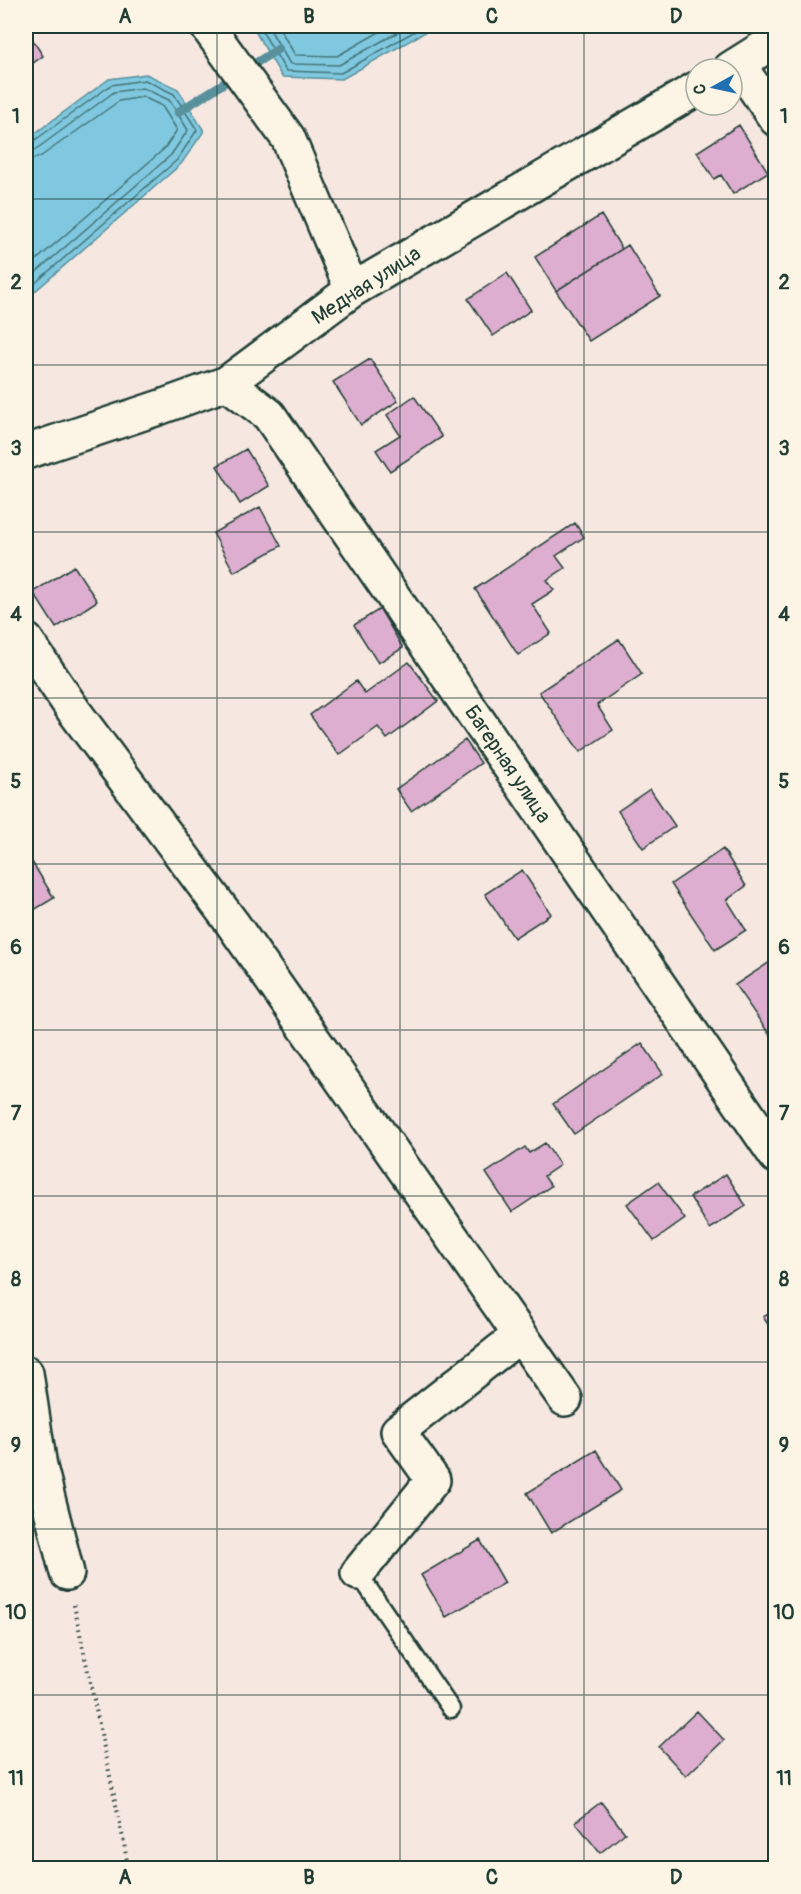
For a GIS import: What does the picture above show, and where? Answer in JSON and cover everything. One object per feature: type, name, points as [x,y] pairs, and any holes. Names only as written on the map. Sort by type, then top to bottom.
[{"type":"street","points":[[207,26],[288,138],[352,290]]},
{"type":"street","points":[[744,61],[776,40]]},
{"type":"street","points":[[744,79],[776,119]]},
{"type":"street","name":"Медная улица","points":[[26,452],[227,383],[352,290],[684,96]]},
{"type":"street","name":"Багерная улица","points":[[227,383],[269,415],[776,1156]]},
{"type":"street","points":[[26,640],[74,711],[232,923],[565,1399]]},
{"type":"street","points":[[358,1574],[433,1480],[398,1431],[520,1335]]},
{"type":"street","points":[[26,1373],[40,1467],[68,1572]]},
{"type":"lane","points":[[358,1574],[451,1709]]},
{"type":"path","points":[[68,1572],[128,1869]]},
{"type":"water","points":[[252,26],[436,26],[342,79],[282,77]]},
{"type":"water","points":[[146,74],[178,89],[204,131],[181,164],[26,299],[26,140],[109,79]]},
{"type":"building","points":[[26,29],[43,56],[26,68]]},
{"type":"building","points":[[739,125],[768,172],[733,194],[721,175],[714,179],[697,152]]},
{"type":"building","points":[[601,215],[622,249],[556,291],[535,257]]},
{"type":"building","points":[[628,245],[660,296],[589,341],[556,291]]},
{"type":"building","points":[[507,273],[531,310],[493,336],[468,299]]},
{"type":"building","points":[[370,359],[398,401],[361,425],[333,382]]},
{"type":"building","points":[[414,396],[442,437],[390,471],[376,450],[400,435],[387,415]]},
{"type":"building","points":[[246,449],[269,486],[240,504],[217,466]]},
{"type":"building","points":[[260,507],[281,546],[234,572],[213,533]]},
{"type":"building","points":[[575,523],[584,537],[556,556],[565,568],[547,580],[554,590],[532,604],[551,633],[518,655],[475,589]]},
{"type":"building","points":[[74,566],[97,601],[56,628],[33,592]]},
{"type":"building","points":[[380,609],[403,648],[378,663],[354,625]]},
{"type":"building","points":[[619,639],[642,674],[597,705],[613,730],[580,752],[539,692]]},
{"type":"building","points":[[409,662],[438,701],[387,739],[378,727],[339,755],[310,715],[356,681],[365,694]]},
{"type":"building","points":[[465,740],[481,763],[411,811],[396,789]]},
{"type":"building","points":[[650,789],[675,826],[643,848],[618,811]]},
{"type":"building","points":[[723,849],[746,886],[727,900],[746,930],[715,950],[671,884]]},
{"type":"building","points":[[32,862],[54,898],[34,910],[26,896],[26,866]]},
{"type":"building","points":[[522,870],[551,914],[514,938],[485,894]]},
{"type":"building","points":[[776,958],[776,1044],[735,985]]},
{"type":"building","points":[[642,1043],[663,1074],[574,1134],[553,1104]]},
{"type":"building","points":[[545,1143],[560,1165],[544,1176],[551,1186],[512,1212],[486,1173],[525,1147],[529,1153]]},
{"type":"building","points":[[726,1174],[746,1206],[710,1229],[690,1197]]},
{"type":"building","points":[[658,1182],[685,1219],[654,1241],[627,1204]]},
{"type":"building","points":[[776,1309],[776,1336],[763,1317]]},
{"type":"building","points":[[596,1450],[621,1490],[551,1533],[527,1493]]},
{"type":"building","points":[[480,1540],[505,1583],[446,1617],[421,1575]]},
{"type":"building","points":[[697,1711],[724,1740],[686,1776],[659,1747]]},
{"type":"building","points":[[601,1802],[625,1833],[600,1853],[575,1822]]},
{"type":"waterway","points":[[178,112],[278,49]]}]
